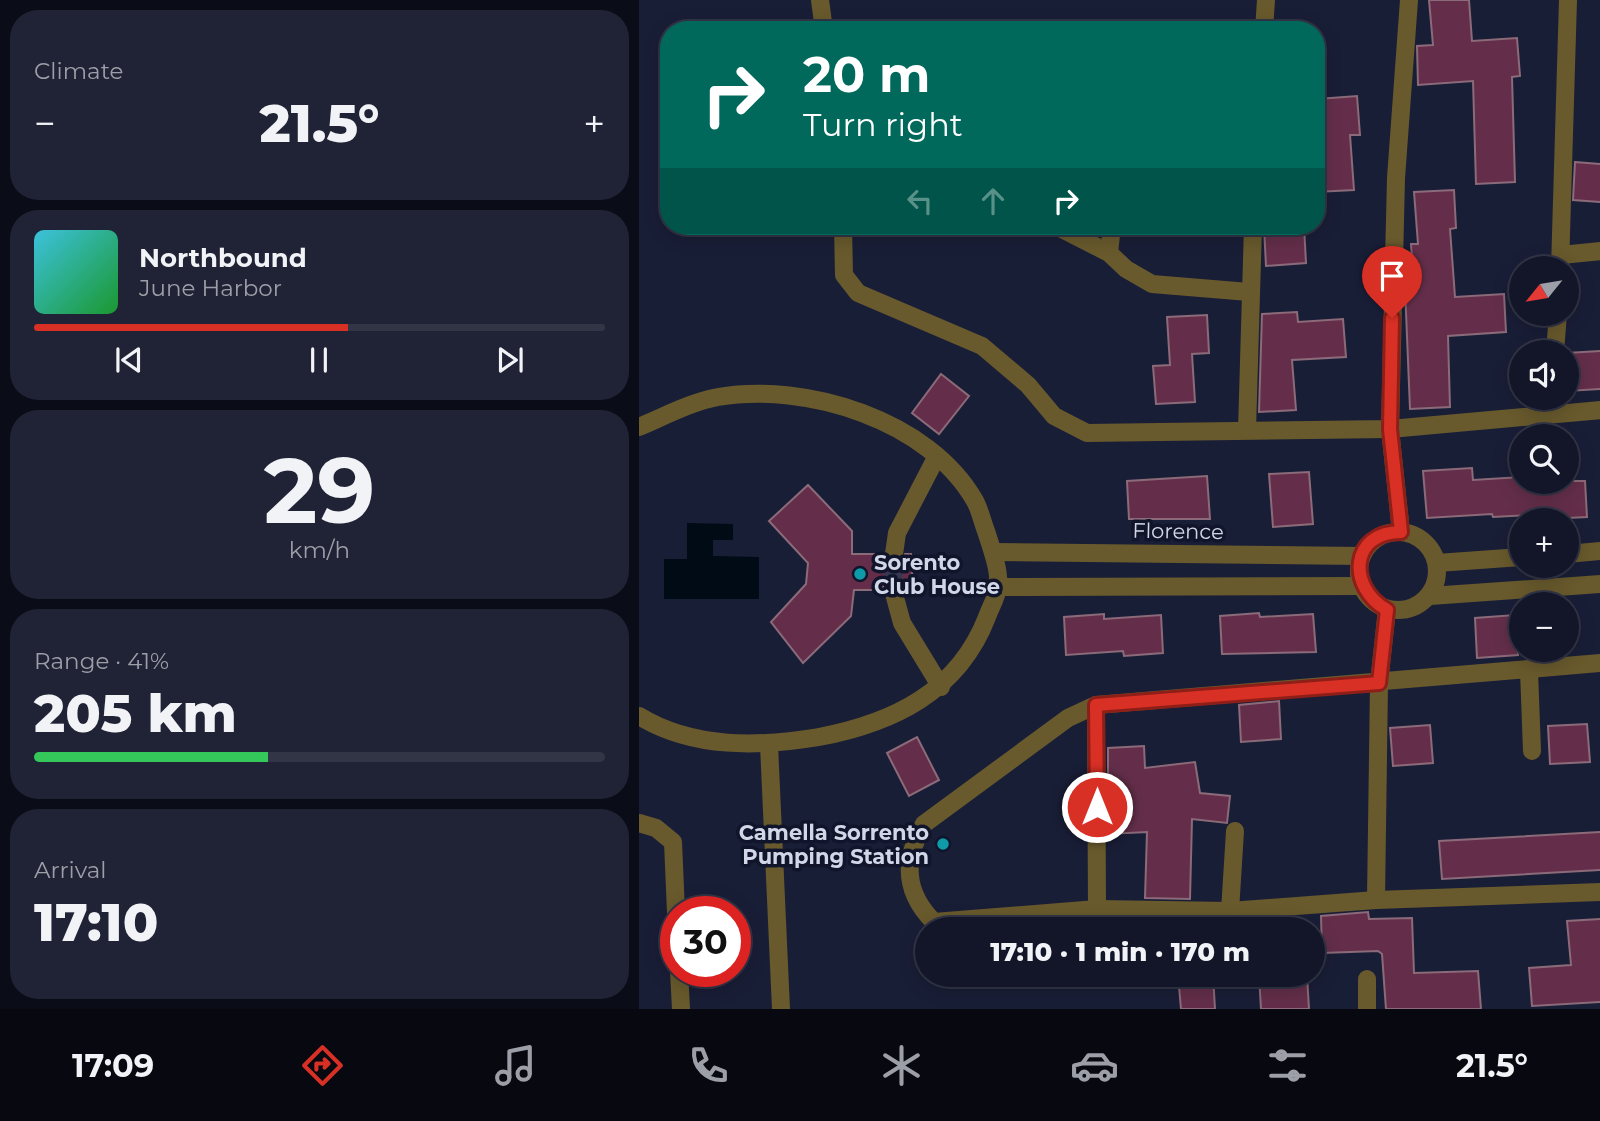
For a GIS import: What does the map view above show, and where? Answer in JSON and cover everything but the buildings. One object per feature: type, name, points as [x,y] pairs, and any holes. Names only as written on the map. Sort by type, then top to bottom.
[{"type":"street","points":[[820,0],[824,21]]},
{"type":"street","points":[[1264,21],[1265,0]]},
{"type":"street","points":[[1401,532],[1390,429],[1396,178],[1409,0]]},
{"type":"street","points":[[1561,256],[1568,0]]},
{"type":"street","points":[[843,235],[844,275],[858,293],[982,346],[1028,385],[1054,416],[1087,433],[1390,429],[1518,410]]},
{"type":"street","points":[[1074,235],[1109,253],[1126,269],[1152,284],[1249,292]]},
{"type":"street","points":[[1109,253],[1111,235]]},
{"type":"street","points":[[1247,430],[1252,235]]},
{"type":"street","points":[[1579,256],[1600,251]]},
{"type":"street","points":[[639,427],[689,405],[748,394],[811,398],[883,420],[937,456],[975,501],[993,552],[998,587],[983,628],[962,665],[941,687],[884,720],[836,734],[769,745],[700,739],[652,724],[639,716]]},
{"type":"street","points":[[1579,408],[1600,410]]},
{"type":"street","points":[[895,554],[897,533],[937,456]]},
{"type":"street","points":[[1430,596],[1437,563],[1423,542],[1401,532],[1377,538],[1362,556],[1359,566],[1362,586],[1374,601],[1387,610],[1412,607],[1430,596],[1600,584]]},
{"type":"street","points":[[1579,553],[1600,551]]},
{"type":"street","name":"Florence","points":[[993,552],[1362,556]]},
{"type":"street","points":[[1437,563],[1509,558]]},
{"type":"street","points":[[998,587],[1362,586]]},
{"type":"street","points":[[893,590],[902,623],[941,687]]},
{"type":"street","points":[[1376,900],[1379,683],[1387,610]]},
{"type":"street","points":[[1600,663],[1096,705],[1068,718],[924,824],[911,846],[910,862],[911,886],[918,907],[934,922],[1097,909],[1230,911],[1376,900],[1600,892]]},
{"type":"street","points":[[1529,671],[1532,751]]},
{"type":"street","points":[[1096,705],[1097,909]]},
{"type":"street","points":[[769,745],[781,1009]]},
{"type":"street","points":[[639,823],[656,828],[673,842],[675,896]]},
{"type":"street","points":[[1230,911],[1235,831]]},
{"type":"street","points":[[1366,979],[1367,1009]]},
{"type":"street","points":[[680,987],[681,1009]]},
{"type":"shaded area","points":[[687,523],[733,524],[733,540],[713,540],[713,556],[759,557],[759,599],[664,599],[664,559],[687,559]]},
{"type":"tunnel","points":[[893,590],[894,554]]},
{"type":"place","name":"Sorento Club House","points":[[860,574]]},
{"type":"place","name":"Camella Sorrento Pumping Station","points":[[943,844]]},
{"type":"route","points":[[1097,807],[1096,705],[1379,683],[1387,610],[1367,595],[1359,577],[1359,566],[1365,549],[1377,538],[1401,532],[1390,429],[1392,318]]}]
